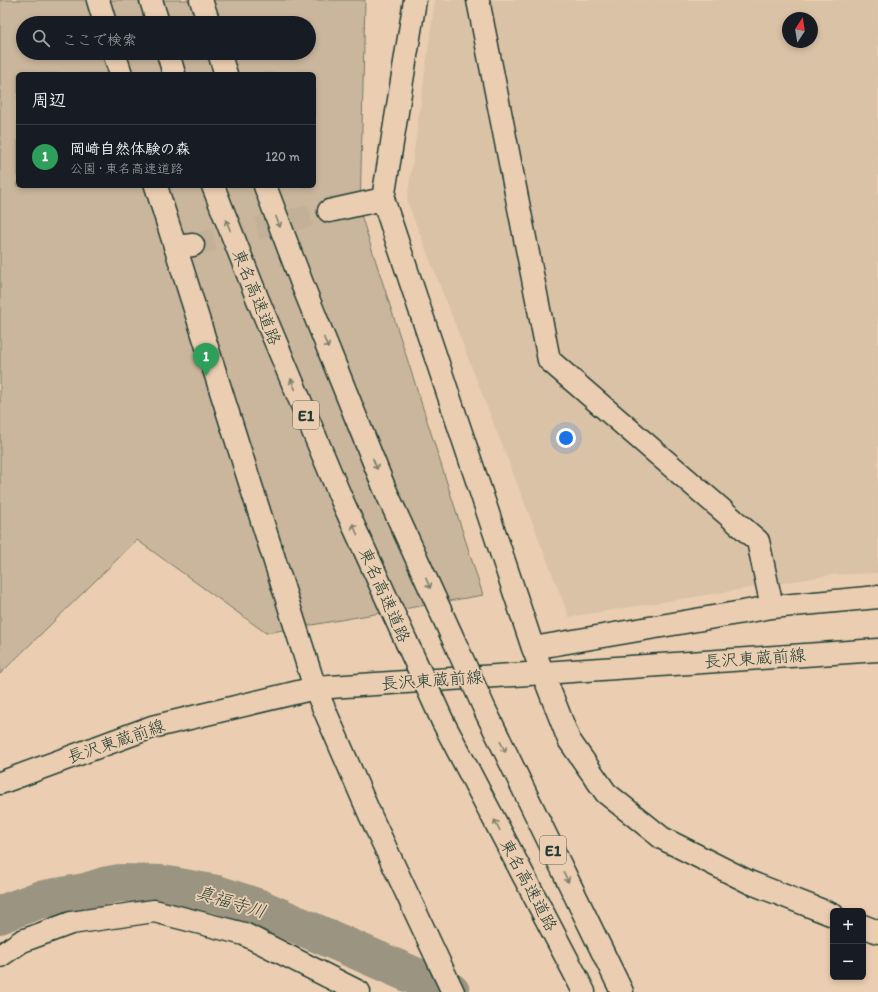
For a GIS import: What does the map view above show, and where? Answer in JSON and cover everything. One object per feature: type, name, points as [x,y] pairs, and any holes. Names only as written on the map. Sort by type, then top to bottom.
[{"type":"main road","points":[[98,0],[103,16]]},
{"type":"main road","points":[[151,0],[156,16]]},
{"type":"main road","points":[[201,0],[207,16]]},
{"type":"main road","points":[[415,0],[383,199],[533,648],[569,740],[606,793],[662,838],[749,882],[830,914]]},
{"type":"main road","points":[[478,0],[549,360],[758,542],[772,607]]},
{"type":"main road","points":[[116,60],[120,72]]},
{"type":"main road","points":[[170,60],[173,72]]},
{"type":"main road","points":[[221,60],[225,72]]},
{"type":"main road","points":[[157,188],[184,246],[314,688],[370,817],[453,992]]},
{"type":"main road","name":"東名高速道路","points":[[214,188],[258,300],[338,490],[406,642],[443,722],[584,992]]},
{"type":"main road","name":"東名高速道路","points":[[266,188],[302,286],[384,487],[486,712],[621,990]]},
{"type":"main road","points":[[329,211],[383,199]]},
{"type":"main road","points":[[533,648],[772,607],[878,597]]},
{"type":"main road","name":"長沢東蔵前線","points":[[0,783],[152,727],[314,688],[878,650]]},
{"type":"main road","points":[[0,956],[22,940],[71,923],[154,911],[244,934],[359,992]]},
{"type":"main road","points":[[866,927],[878,932]]},
{"type":"shaded area","points":[[0,0],[365,0],[360,212],[483,595],[266,633],[137,540],[0,674]]},
{"type":"shaded area","points":[[435,0],[878,0],[878,573],[832,575],[569,617],[407,201]]},
{"type":"waterway","name":"真福寺川","points":[[0,915],[39,900],[85,892],[104,886],[120,883],[162,884],[217,894],[257,907],[451,992]]},
{"type":"tunnel","points":[[193,245],[329,211]]},
{"type":"place","name":"岡崎自然体験の森","points":[[206,376]]}]
